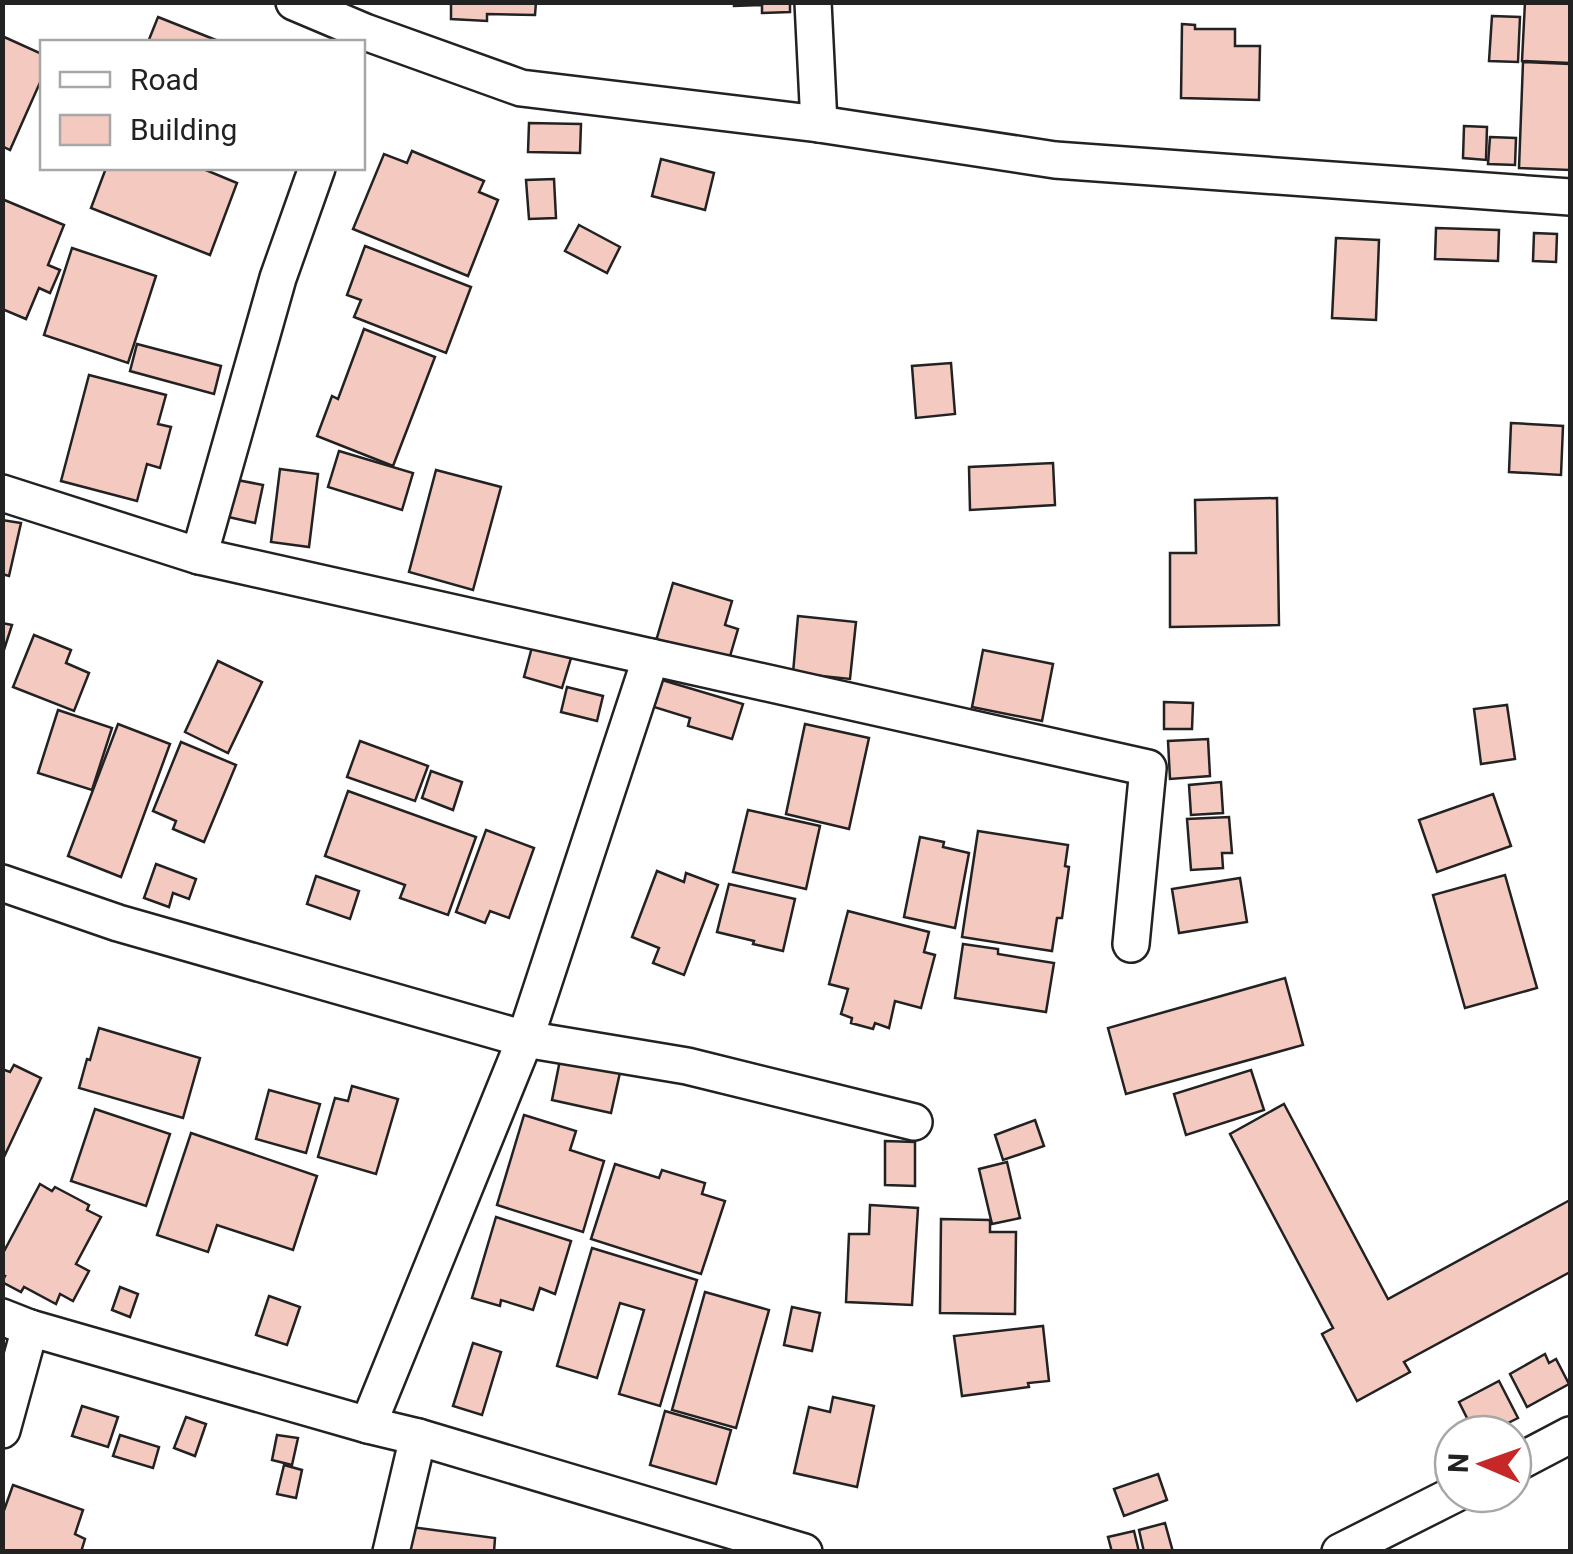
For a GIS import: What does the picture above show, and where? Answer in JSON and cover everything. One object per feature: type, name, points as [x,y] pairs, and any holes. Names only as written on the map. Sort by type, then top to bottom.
[{"type":"street","points":[[294,2],[363,38],[521,88],[819,124],[1055,160],[1570,196]]},
{"type":"street","points":[[813,2],[819,124]]},
{"type":"street","points":[[199,556],[278,278],[316,170]]},
{"type":"street","points":[[2,493],[199,556],[1148,768],[1131,944]]},
{"type":"street","points":[[368,1426],[525,1039],[651,658]]},
{"type":"street","points":[[2,883],[118,924],[525,1039],[688,1066],[914,1122]]},
{"type":"street","points":[[2,1430],[16,1322],[804,1552]]},
{"type":"street","points":[[1533,1454],[1570,1435]]},
{"type":"street","points":[[391,1552],[418,1437]]},
{"type":"street","points":[[1340,1552],[1433,1505]]},
{"type":"building","points":[[451,2],[536,2],[535,15],[487,14],[487,21],[451,19]]},
{"type":"building","points":[[734,2],[790,2],[790,12],[762,13],[762,5],[734,6]]},
{"type":"building","points":[[1525,2],[1570,2],[1570,63],[1522,61]]},
{"type":"building","points":[[1492,16],[1520,17],[1518,62],[1489,61]]},
{"type":"building","points":[[158,17],[216,40],[149,40]]},
{"type":"building","points":[[1182,24],[1195,25],[1195,29],[1235,29],[1235,46],[1260,46],[1259,100],[1181,98]]},
{"type":"building","points":[[2,36],[40,53],[40,82],[10,150],[2,146]]},
{"type":"building","points":[[1523,62],[1570,64],[1570,170],[1519,168]]},
{"type":"building","points":[[529,123],[581,124],[580,153],[528,152]]},
{"type":"building","points":[[1464,126],[1487,127],[1486,160],[1463,158]]},
{"type":"building","points":[[1490,137],[1516,138],[1515,165],[1488,164]]},
{"type":"building","points":[[412,151],[484,181],[479,192],[498,200],[468,276],[353,229],[384,154],[407,163]]},
{"type":"building","points":[[661,159],[714,173],[705,210],[652,196]]},
{"type":"building","points":[[105,170],[206,170],[237,183],[210,255],[91,208]]},
{"type":"building","points":[[554,179],[556,218],[529,219],[526,180]]},
{"type":"building","points":[[2,199],[64,225],[48,265],[60,270],[50,293],[39,288],[26,319],[2,309]]},
{"type":"building","points":[[579,225],[620,247],[607,273],[565,251]]},
{"type":"building","points":[[1436,228],[1499,230],[1498,261],[1435,259]]},
{"type":"building","points":[[1534,233],[1557,234],[1556,262],[1533,261]]},
{"type":"building","points":[[1336,238],[1379,240],[1376,320],[1332,318]]},
{"type":"building","points":[[365,246],[471,287],[446,353],[354,317],[361,300],[347,295]]},
{"type":"building","points":[[72,248],[156,276],[128,363],[44,335]]},
{"type":"building","points":[[364,329],[435,357],[393,466],[317,436],[332,396],[338,399]]},
{"type":"building","points":[[137,344],[221,366],[214,394],[130,371]]},
{"type":"building","points":[[951,363],[955,414],[916,418],[912,366]]},
{"type":"building","points":[[89,375],[166,395],[158,424],[171,427],[160,468],[147,464],[137,501],[61,481]]},
{"type":"building","points":[[1511,423],[1563,426],[1561,475],[1509,472]]},
{"type":"building","points":[[339,451],[413,473],[402,510],[328,487]]},
{"type":"building","points":[[1053,463],[1055,505],[970,510],[969,467]]},
{"type":"building","points":[[280,469],[318,474],[309,547],[271,542]]},
{"type":"building","points":[[436,470],[501,487],[473,590],[409,572]]},
{"type":"building","points":[[232,479],[263,485],[255,523],[224,516]]},
{"type":"building","points":[[1277,498],[1279,625],[1170,627],[1170,553],[1196,553],[1195,500]]},
{"type":"building","points":[[2,520],[21,523],[9,576],[2,574]]},
{"type":"building","points":[[673,583],[732,601],[725,625],[738,629],[728,663],[656,641]]},
{"type":"building","points":[[798,616],[856,622],[850,679],[793,673]]},
{"type":"building","points":[[2,623],[12,625],[2,656]]},
{"type":"building","points":[[34,635],[71,650],[66,663],[89,673],[74,711],[13,687]]},
{"type":"building","points":[[532,647],[571,658],[562,688],[524,677]]},
{"type":"building","points":[[983,650],[1053,664],[1042,721],[972,707]]},
{"type":"building","points":[[218,661],[262,682],[228,753],[185,732]]},
{"type":"building","points":[[662,680],[743,704],[732,739],[688,726],[690,718],[654,707]]},
{"type":"building","points":[[567,687],[603,696],[597,721],[561,712]]},
{"type":"building","points":[[1164,702],[1193,703],[1192,729],[1164,729]]},
{"type":"building","points":[[1507,705],[1515,759],[1481,764],[1474,709]]},
{"type":"building","points":[[58,710],[112,728],[92,790],[38,773]]},
{"type":"building","points":[[118,724],[170,744],[121,877],[68,856]]},
{"type":"building","points":[[805,724],[869,738],[849,829],[786,814]]},
{"type":"building","points":[[1208,739],[1210,776],[1170,779],[1168,741]]},
{"type":"building","points":[[360,741],[428,766],[415,801],[347,777]]},
{"type":"building","points":[[181,742],[236,765],[204,842],[173,829],[176,821],[153,811]]},
{"type":"building","points":[[431,771],[462,782],[453,810],[422,798]]},
{"type":"building","points":[[1221,782],[1223,813],[1191,815],[1189,785]]},
{"type":"building","points":[[348,791],[476,837],[448,915],[400,898],[405,885],[325,856]]},
{"type":"building","points":[[1493,794],[1511,846],[1437,872],[1419,820]]},
{"type":"building","points":[[748,810],[820,826],[806,889],[733,872]]},
{"type":"building","points":[[1229,817],[1232,853],[1222,853],[1223,868],[1191,870],[1187,819]]},
{"type":"building","points":[[486,830],[534,848],[509,918],[490,911],[485,923],[456,912]]},
{"type":"building","points":[[978,831],[1068,845],[1062,918],[1057,918],[1052,951],[962,937]]},
{"type":"building","points":[[920,837],[969,853],[955,928],[904,917]]},
{"type":"building","points":[[156,864],[196,879],[189,899],[173,893],[169,907],[144,898]]},
{"type":"building","points":[[657,871],[684,882],[686,873],[718,885],[684,975],[653,963],[659,948],[632,937]]},
{"type":"building","points":[[1505,875],[1537,988],[1465,1008],[1433,895]]},
{"type":"building","points":[[316,876],[359,891],[350,919],[307,904]]},
{"type":"building","points":[[1240,878],[1247,922],[1179,933],[1172,889]]},
{"type":"building","points":[[729,884],[795,899],[783,951],[717,932]]},
{"type":"building","points":[[848,911],[929,932],[924,952],[935,955],[921,1008],[895,1001],[889,1028],[875,1023],[873,1029],[851,1023],[852,1018],[841,1014],[848,989],[829,984]]},
{"type":"building","points":[[963,944],[1054,963],[1046,1012],[955,998]]},
{"type":"building","points":[[1285,978],[1303,1045],[1126,1094],[1108,1028]]},
{"type":"building","points":[[99,1028],[200,1058],[183,1118],[79,1088]]},
{"type":"building","points":[[561,1055],[621,1068],[611,1113],[552,1100]]},
{"type":"building","points":[[14,1065],[41,1078],[4,1157],[2,1069],[10,1072]]},
{"type":"building","points":[[1251,1070],[1264,1110],[1186,1135],[1174,1094]]},
{"type":"building","points":[[352,1086],[398,1099],[376,1174],[318,1157],[335,1098],[348,1101]]},
{"type":"building","points":[[269,1090],[320,1104],[306,1153],[256,1139]]},
{"type":"building","points":[[1284,1104],[1388,1299],[1570,1200],[1570,1272],[1404,1362],[1410,1372],[1357,1401],[1322,1334],[1333,1328],[1230,1134]]},
{"type":"building","points":[[95,1109],[170,1134],[146,1206],[71,1181]]},
{"type":"building","points":[[524,1115],[576,1131],[570,1150],[604,1161],[583,1232],[497,1205]]},
{"type":"building","points":[[1035,1120],[1044,1146],[1003,1160],[995,1135]]},
{"type":"building","points":[[191,1133],[317,1176],[293,1250],[217,1225],[208,1252],[157,1235]]},
{"type":"building","points":[[885,1141],[915,1142],[915,1186],[885,1185]]},
{"type":"building","points":[[1007,1162],[1020,1218],[992,1224],[979,1169]]},
{"type":"building","points":[[615,1164],[659,1178],[662,1170],[705,1183],[702,1194],[725,1201],[701,1274],[591,1239]]},
{"type":"building","points":[[40,1184],[52,1191],[55,1187],[89,1205],[87,1210],[101,1217],[76,1264],[89,1271],[73,1301],[60,1294],[56,1304],[24,1287],[21,1292],[2,1282],[2,1255]]},
{"type":"building","points":[[870,1205],[918,1208],[912,1305],[846,1302],[849,1234],[869,1234]]},
{"type":"building","points":[[496,1217],[571,1241],[555,1294],[540,1288],[533,1310],[501,1300],[500,1306],[472,1298]]},
{"type":"building","points":[[941,1219],[990,1220],[990,1232],[1016,1232],[1015,1314],[940,1313]]},
{"type":"building","points":[[592,1248],[697,1280],[660,1406],[619,1394],[644,1310],[620,1303],[597,1378],[557,1366]]},
{"type":"building","points":[[120,1287],[138,1294],[130,1317],[112,1310]]},
{"type":"building","points":[[705,1292],[769,1310],[736,1428],[672,1410]]},
{"type":"building","points":[[269,1296],[300,1307],[287,1345],[256,1335]]},
{"type":"building","points":[[792,1307],[820,1313],[812,1351],[784,1345]]},
{"type":"building","points":[[1043,1326],[1049,1381],[962,1396],[954,1336]]},
{"type":"building","points":[[473,1343],[501,1352],[482,1415],[453,1406]]},
{"type":"building","points":[[1545,1354],[1549,1363],[1556,1359],[1569,1384],[1527,1407],[1510,1374]]},
{"type":"building","points":[[1499,1381],[1516,1414],[1465,1414],[1459,1402]]},
{"type":"building","points":[[833,1397],[874,1406],[857,1487],[794,1473],[809,1407],[830,1412]]},
{"type":"building","points":[[82,1406],[118,1417],[108,1447],[72,1436]]},
{"type":"building","points":[[665,1411],[731,1430],[716,1484],[650,1465]]},
{"type":"building","points":[[186,1417],[206,1424],[195,1456],[174,1448]]},
{"type":"building","points":[[120,1435],[159,1447],[153,1468],[113,1456]]},
{"type":"building","points":[[277,1435],[298,1438],[292,1465],[272,1460]]},
{"type":"building","points":[[284,1465],[302,1470],[296,1498],[277,1494]]},
{"type":"building","points":[[1158,1474],[1167,1500],[1124,1516],[1114,1489]]},
{"type":"building","points":[[13,1485],[83,1510],[75,1534],[85,1539],[81,1552],[2,1552],[2,1516]]},
{"type":"building","points":[[1165,1523],[1173,1552],[1144,1552],[1139,1530]]},
{"type":"building","points":[[411,1527],[495,1538],[494,1552],[408,1552]]},
{"type":"building","points":[[1134,1531],[1139,1552],[1112,1552],[1108,1537]]}]
